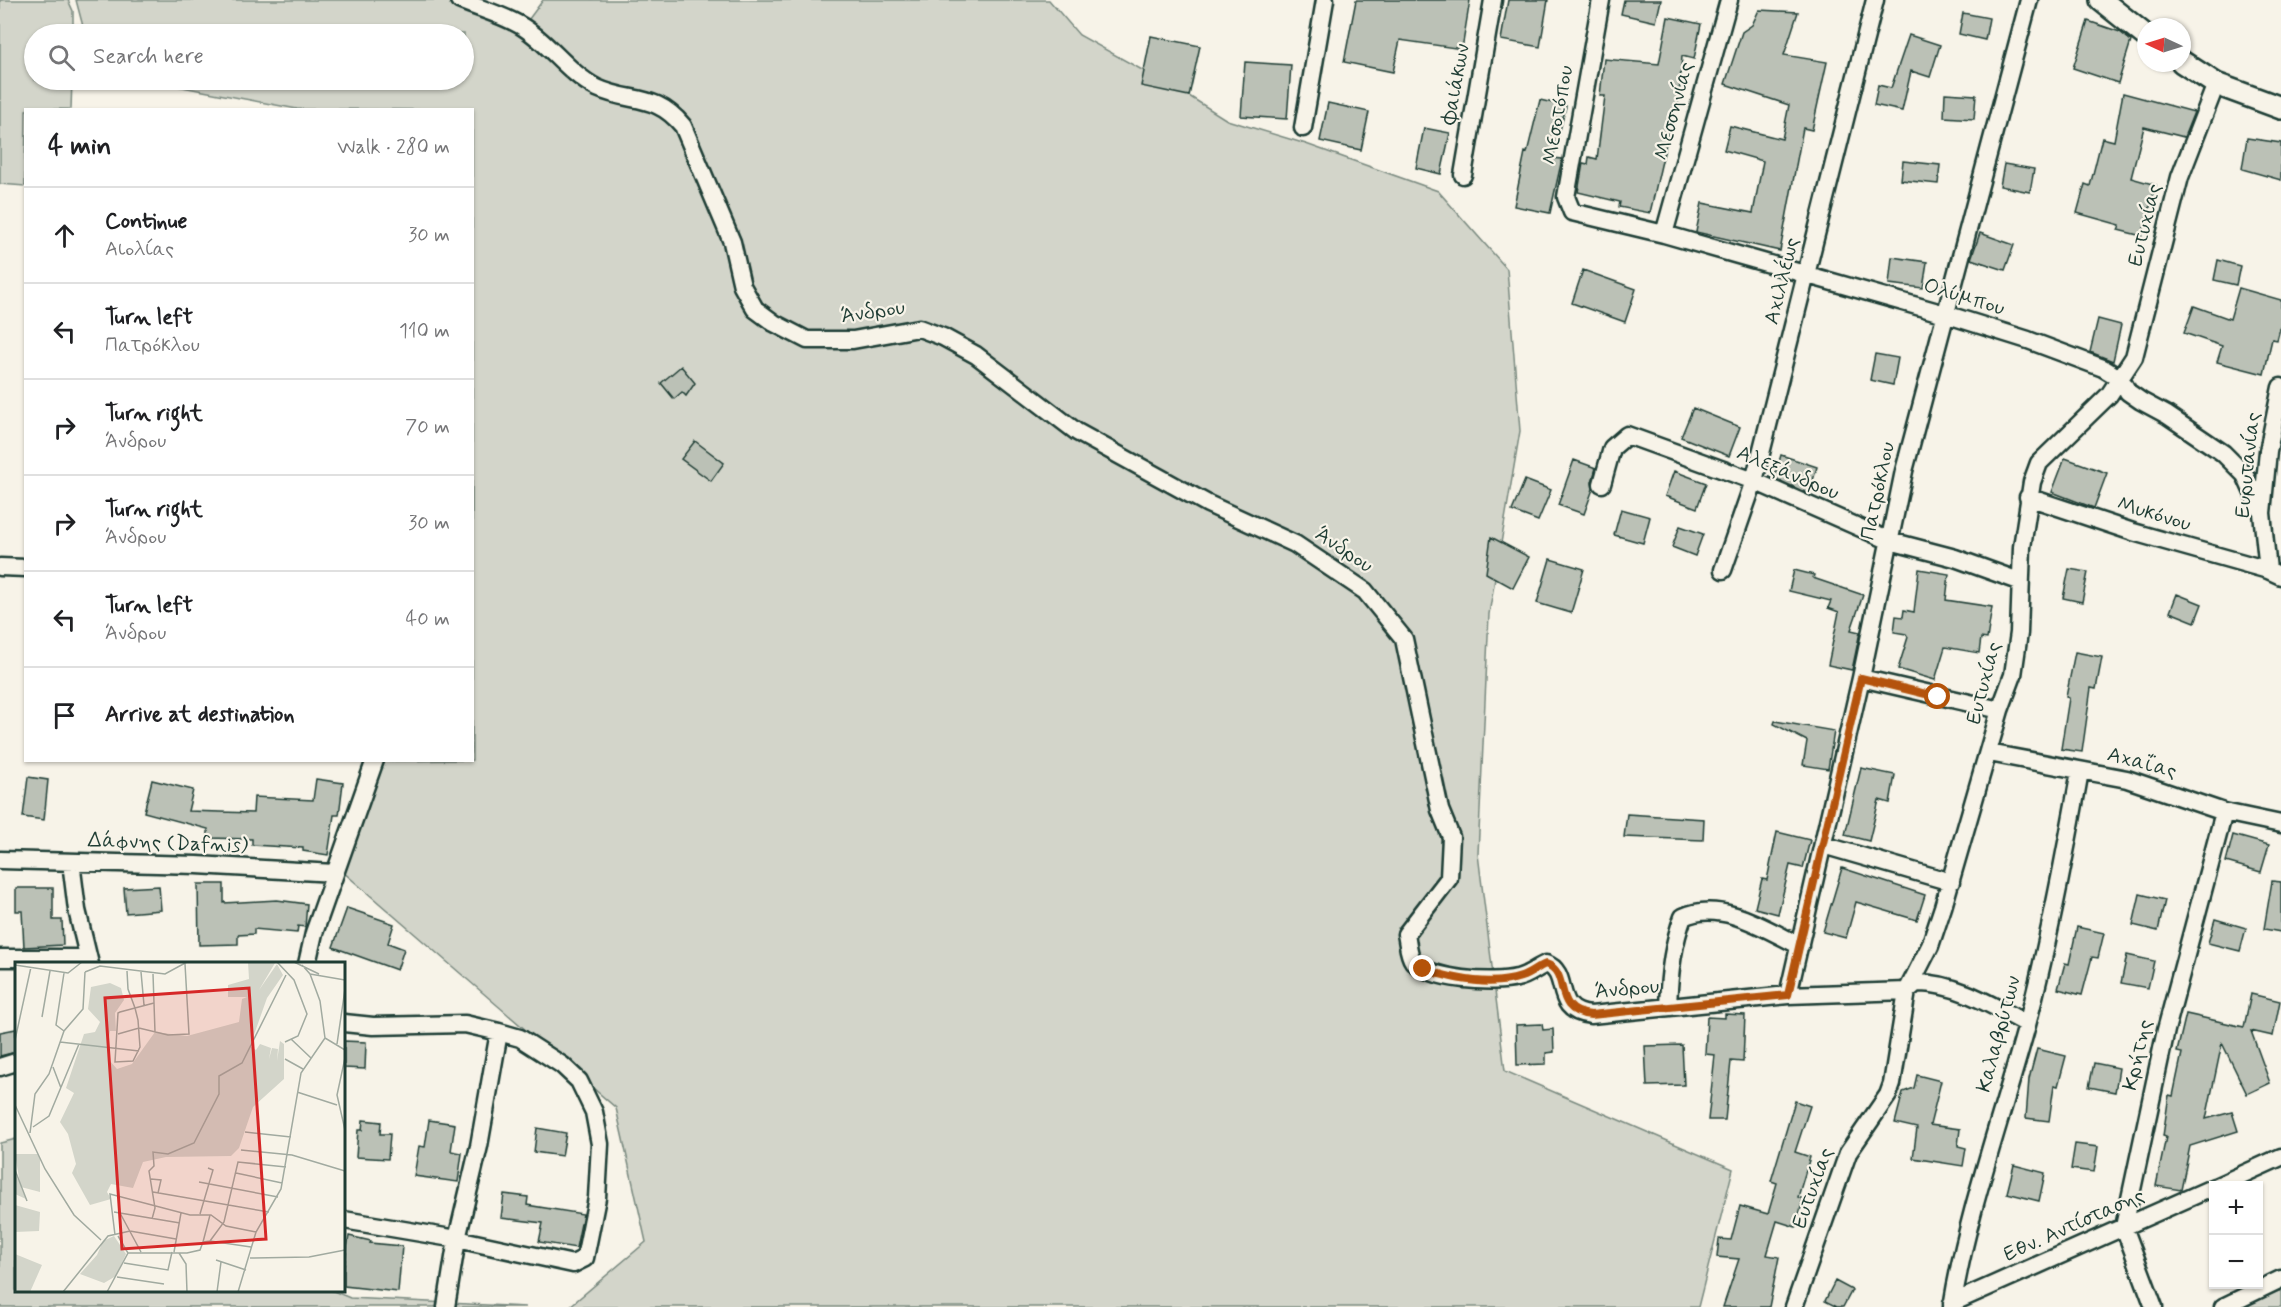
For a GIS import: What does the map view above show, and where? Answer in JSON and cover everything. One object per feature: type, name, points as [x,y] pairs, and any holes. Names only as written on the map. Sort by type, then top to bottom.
[{"type":"street","name":"Άνδρου","points":[[459,0],[523,27],[577,76],[599,89],[658,104],[670,110],[683,126],[732,242],[742,286],[755,309],[774,323],[807,340],[853,340],[919,328],[943,337],[976,355],[1077,432],[1208,504],[1295,544],[1365,591],[1404,639],[1440,810],[1451,837],[1449,878],[1406,934],[1410,955],[1414,962],[1423,969],[1437,974],[1489,982],[1518,978],[1546,964],[1555,971],[1565,1000],[1571,1009],[1579,1014],[1591,1015],[1788,995],[1907,992],[1916,983],[1941,984],[1989,1004],[2027,1024]]},
{"type":"street","points":[[1303,128],[1325,0]]},
{"type":"street","name":"Φαιάκων","points":[[1463,175],[1492,0]]},
{"type":"street","name":"Μεσοτόπου","points":[[1596,219],[1572,212],[1566,197],[1601,0]]},
{"type":"street","name":"Μεσσηνίας","points":[[1664,234],[1729,0]]},
{"type":"street","name":"Αχιλλέως","points":[[1723,570],[1754,481],[1808,275],[1875,0]]},
{"type":"street","name":"Πατρόκλου","points":[[1788,995],[1861,678],[1904,471],[2029,0]]},
{"type":"street","points":[[2100,0],[2137,29]]},
{"type":"street","points":[[2191,68],[2216,84],[2281,108]]},
{"type":"street","name":"Ευτυχίας","points":[[1794,1307],[1848,1153],[1888,1095],[1892,1084],[1907,992],[1930,946],[1951,882],[2000,710],[2013,675],[2017,656],[2019,581],[2028,497],[2039,463],[2109,395],[2134,357],[2180,177],[2216,84]]},
{"type":"street","name":"Ολύμπου","points":[[1596,219],[1664,234],[1945,314],[2028,340],[2103,368],[2121,379],[2128,392],[2196,433],[2223,453],[2245,475],[2262,513]]},
{"type":"street","name":"Ευρυτανίας","points":[[2275,573],[2262,513],[2268,452],[2281,387]]},
{"type":"street","name":"Αλεξάνδρου","points":[[1602,484],[1612,448],[1627,435],[1754,481],[1890,541],[1954,558],[2019,581]]},
{"type":"street","name":"Μυκόνου","points":[[2028,497],[2133,532],[2275,573]]},
{"type":"street","points":[[0,567],[24,568]]},
{"type":"street","points":[[1861,678],[2000,710]]},
{"type":"street","name":"Αχαΐας","points":[[1989,753],[2127,779],[2224,812],[2281,824]]},
{"type":"street","points":[[307,962],[314,933],[334,873],[374,762]]},
{"type":"street","name":"Καλαβρύτων","points":[[1952,1305],[1984,1172],[2027,1024],[2059,894],[2080,771]]},
{"type":"street","name":"Κρήτης","points":[[2124,1227],[2166,1030],[2224,812]]},
{"type":"street","points":[[1823,845],[1951,882]]},
{"type":"street","name":"Δάφνης (Dafnis)","points":[[0,860],[197,865],[334,873]]},
{"type":"street","points":[[0,958],[89,961],[77,910],[71,862]]},
{"type":"street","points":[[1668,1007],[1669,978],[1676,934],[1683,917],[1696,911],[1722,912],[1753,922],[1800,945]]},
{"type":"street","points":[[345,1023],[373,1026],[465,1024],[520,1038],[562,1065],[579,1081],[588,1096],[600,1144],[597,1198],[589,1244],[585,1258],[573,1264],[457,1239],[345,1220]]},
{"type":"street","points":[[446,1307],[457,1239],[480,1146],[499,1032]]},
{"type":"street","points":[[0,1066],[15,1062]]},
{"type":"street","name":"Εθν. Αντίστασης","points":[[2226,1181],[2281,1157]]},
{"type":"street","name":"Εθν. Αντίστασης","points":[[1952,1305],[2209,1189]]},
{"type":"street","points":[[2124,1227],[2154,1307]]},
{"type":"street","points":[[2223,1307],[2281,1279]]},
{"type":"shaded area","points":[[0,0],[68,0],[73,11],[73,24],[24,24],[24,90],[72,90],[71,108],[24,108],[24,186],[0,184]]},
{"type":"shaded area","points":[[76,0],[472,0],[523,27],[543,0],[1049,0],[1079,35],[1189,96],[1227,120],[1306,144],[1438,191],[1507,269],[1520,431],[1489,614],[1478,854],[1505,1071],[1733,1169],[1698,1307],[569,1307],[646,1242],[616,1108],[342,871],[382,762],[474,762],[474,108],[292,108],[198,90],[474,90],[474,24],[82,24]]},
{"type":"shaded area","points":[[15,1139],[15,1292],[336,1292],[350,1298],[526,1307],[0,1307],[0,1143]]},
{"type":"shaded area","points":[[2281,1290],[2281,1307],[2239,1307]]},
{"type":"building","points":[[1356,0],[1470,0],[1462,49],[1400,40],[1393,72],[1344,62]]},
{"type":"building","points":[[1508,0],[1548,0],[1540,47],[1501,40]]},
{"type":"building","points":[[1624,0],[1661,0],[1656,22],[1621,14]]},
{"type":"building","points":[[1759,10],[1798,12],[1784,55],[1827,62],[1812,130],[1803,128],[1780,251],[1696,232],[1702,203],[1753,213],[1763,161],[1724,150],[1730,126],[1782,139],[1789,105],[1725,84],[1742,32],[1752,25]]},
{"type":"building","points":[[1963,13],[1989,18],[1985,40],[1959,34]]},
{"type":"building","points":[[1668,17],[1701,24],[1694,59],[1682,56],[1678,109],[1674,109],[1650,213],[1619,207],[1620,202],[1578,192],[1583,163],[1588,164],[1589,157],[1597,159],[1605,96],[1600,96],[1604,59],[1659,64]]},
{"type":"building","points":[[2088,21],[2120,32],[2131,41],[2118,83],[2073,68]]},
{"type":"building","points":[[1909,35],[1940,45],[1930,77],[1911,71],[1902,111],[1874,105],[1878,85],[1891,88]]},
{"type":"building","points":[[1151,36],[1200,46],[1189,96],[1141,86]]},
{"type":"building","points":[[1245,62],[1291,65],[1287,119],[1241,116]]},
{"type":"building","points":[[1945,93],[1976,95],[1974,119],[1944,117]]},
{"type":"building","points":[[2123,93],[2194,112],[2184,137],[2144,127],[2131,178],[2156,185],[2142,236],[2118,230],[2120,225],[2077,213],[2085,184],[2090,186],[2102,138],[2114,141]]},
{"type":"building","points":[[1540,100],[1566,106],[1553,158],[1562,159],[1550,213],[1514,206],[1525,152],[1527,153]]},
{"type":"building","points":[[1328,103],[1369,112],[1361,150],[1320,141]]},
{"type":"building","points":[[1424,128],[1450,133],[1441,174],[1416,168]]},
{"type":"building","points":[[2247,138],[2281,143],[2281,180],[2242,169]]},
{"type":"building","points":[[1903,161],[1940,165],[1938,184],[1901,180]]},
{"type":"building","points":[[2004,164],[2034,169],[2030,192],[2000,186]]},
{"type":"building","points":[[1980,233],[2014,245],[2005,270],[1971,259]]},
{"type":"building","points":[[1892,257],[1927,262],[1923,288],[1889,284]]},
{"type":"building","points":[[2218,260],[2240,266],[2236,285],[2214,280]]},
{"type":"building","points":[[1583,270],[1636,289],[1625,322],[1572,303]]},
{"type":"building","points":[[2239,288],[2281,300],[2281,325],[2277,340],[2272,339],[2264,374],[2217,362],[2222,346],[2184,333],[2194,306],[2230,319]]},
{"type":"building","points":[[2098,319],[2121,325],[2113,361],[2090,352]]},
{"type":"building","points":[[1875,354],[1898,358],[1893,385],[1870,380]]},
{"type":"building","points":[[681,366],[695,383],[686,396],[682,392],[674,399],[661,383]]},
{"type":"building","points":[[1693,408],[1740,427],[1729,456],[1681,437]]},
{"type":"building","points":[[695,441],[724,463],[711,481],[681,459]]},
{"type":"building","points":[[1781,455],[1817,467],[1809,494],[1774,478]]},
{"type":"building","points":[[2065,458],[2107,473],[2094,508],[2052,492]]},
{"type":"building","points":[[1574,460],[1596,468],[1592,482],[1593,489],[1584,514],[1558,505]]},
{"type":"building","points":[[1674,471],[1706,483],[1697,508],[1665,496]]},
{"type":"building","points":[[1525,480],[1551,490],[1538,521],[1512,511]]},
{"type":"building","points":[[1621,509],[1650,517],[1643,543],[1614,535]]},
{"type":"building","points":[[1680,526],[1703,534],[1695,556],[1672,547]]},
{"type":"building","points":[[1491,537],[1529,557],[1513,588],[1486,573]]},
{"type":"building","points":[[1550,559],[1584,569],[1571,613],[1537,603]]},
{"type":"building","points":[[1919,569],[1949,574],[1946,600],[1992,607],[1987,639],[1981,638],[1979,653],[1945,647],[1935,680],[1898,669],[1908,637],[1906,634],[1894,632],[1896,616],[1903,617],[1904,610],[1914,612]]},
{"type":"building","points":[[2069,569],[2088,572],[2082,602],[2063,598]]},
{"type":"building","points":[[1794,570],[1814,575],[1813,578],[1863,595],[1851,630],[1860,632],[1852,670],[1828,665],[1839,612],[1828,608],[1831,601],[1789,591]]},
{"type":"building","points":[[2177,594],[2202,604],[2195,622],[2170,612]]},
{"type":"building","points":[[2075,652],[2102,657],[2096,689],[2091,688],[2082,752],[2061,749],[2069,698],[2066,697]]},
{"type":"building","points":[[1775,721],[1834,731],[1828,769],[1803,765],[1807,741],[1774,724]]},
{"type":"building","points":[[1861,768],[1895,775],[1890,803],[1879,800],[1869,841],[1845,835]]},
{"type":"building","points":[[28,777],[48,780],[44,820],[23,817]]},
{"type":"building","points":[[316,779],[343,783],[339,815],[334,815],[328,855],[303,851],[303,848],[252,845],[252,839],[208,838],[208,829],[144,812],[152,780],[193,790],[188,811],[253,813],[254,797],[313,800]]},
{"type":"building","points":[[1627,814],[1704,819],[1703,840],[1624,837]]},
{"type":"building","points":[[1777,832],[1810,840],[1803,868],[1790,865],[1778,914],[1755,908],[1762,879],[1767,880]]},
{"type":"building","points":[[2233,835],[2269,845],[2261,872],[2226,862]]},
{"type":"building","points":[[1842,868],[1925,895],[1917,920],[1856,902],[1846,938],[1823,932]]},
{"type":"building","points":[[2272,881],[2281,882],[2281,932],[2264,929]]},
{"type":"building","points":[[198,884],[224,884],[224,903],[277,900],[307,904],[305,927],[298,926],[297,933],[254,929],[254,934],[238,935],[238,944],[199,945]]},
{"type":"building","points":[[159,886],[161,910],[126,913],[124,888]]},
{"type":"building","points":[[16,888],[53,888],[53,920],[62,920],[63,945],[24,947],[22,911],[16,911]]},
{"type":"building","points":[[2140,894],[2165,900],[2158,931],[2133,925]]},
{"type":"building","points":[[347,908],[394,924],[388,943],[404,949],[397,970],[333,947]]},
{"type":"building","points":[[2215,919],[2246,928],[2240,951],[2208,943]]},
{"type":"building","points":[[2077,927],[2104,933],[2098,958],[2092,957],[2082,995],[2058,989],[2065,963],[2069,964]]},
{"type":"building","points":[[2127,955],[2154,961],[2148,988],[2121,983]]},
{"type":"building","points":[[2251,994],[2280,1001],[2273,1036],[2251,1031],[2270,1083],[2247,1094],[2222,1043],[2206,1119],[2232,1112],[2238,1131],[2190,1146],[2181,1190],[2156,1186],[2166,1137],[2163,1136],[2169,1095],[2173,1096],[2182,1053],[2177,1052],[2186,1014],[2244,1027]]},
{"type":"building","points":[[1725,1014],[1745,1015],[1743,1062],[1731,1061],[1725,1120],[1708,1120],[1715,1055],[1705,1054],[1707,1017],[1725,1018]]},
{"type":"building","points":[[1542,1024],[1543,1030],[1553,1029],[1554,1052],[1546,1053],[1546,1064],[1517,1065],[1516,1025]]},
{"type":"building","points":[[15,1029],[15,1052],[0,1056],[0,1032]]},
{"type":"building","points":[[345,1041],[366,1042],[365,1069],[345,1068]]},
{"type":"building","points":[[1682,1045],[1684,1085],[1647,1086],[1645,1046]]},
{"type":"building","points":[[2037,1049],[2066,1056],[2058,1086],[2054,1085],[2049,1121],[2026,1118],[2029,1079]]},
{"type":"building","points":[[2094,1063],[2119,1068],[2115,1092],[2089,1087]]},
{"type":"building","points":[[1917,1075],[1941,1081],[1930,1125],[1960,1129],[1958,1146],[1966,1148],[1963,1166],[1913,1158],[1917,1128],[1895,1123],[1903,1092],[1914,1088]]},
{"type":"building","points":[[1795,1101],[1810,1106],[1795,1152],[1810,1157],[1798,1197],[1803,1199],[1796,1227],[1777,1221],[1767,1255],[1779,1257],[1769,1307],[1723,1307],[1739,1259],[1717,1257],[1719,1239],[1731,1240],[1740,1206],[1768,1214],[1777,1183],[1771,1181]]},
{"type":"building","points":[[363,1120],[381,1122],[380,1134],[390,1134],[388,1159],[356,1157],[358,1130],[362,1130]]},
{"type":"building","points":[[429,1120],[455,1124],[451,1151],[462,1153],[458,1182],[414,1176],[419,1146],[425,1147]]},
{"type":"building","points":[[537,1128],[566,1133],[562,1156],[534,1152]]},
{"type":"building","points":[[2075,1144],[2098,1147],[2094,1172],[2071,1169]]},
{"type":"building","points":[[2014,1165],[2045,1173],[2039,1201],[2007,1193]]},
{"type":"building","points":[[504,1194],[528,1197],[527,1205],[583,1214],[576,1248],[539,1242],[543,1223],[501,1218]]},
{"type":"building","points":[[349,1236],[371,1241],[370,1243],[402,1246],[398,1292],[345,1286],[345,1260]]},
{"type":"building","points":[[1835,1281],[1852,1290],[1843,1307],[1837,1307],[1825,1301]]},
{"type":"route","points":[[1423,969],[1437,974],[1501,982],[1531,974],[1546,964],[1551,966],[1558,976],[1565,1000],[1571,1009],[1579,1014],[1591,1015],[1788,995],[1861,678],[1938,697]]}]
